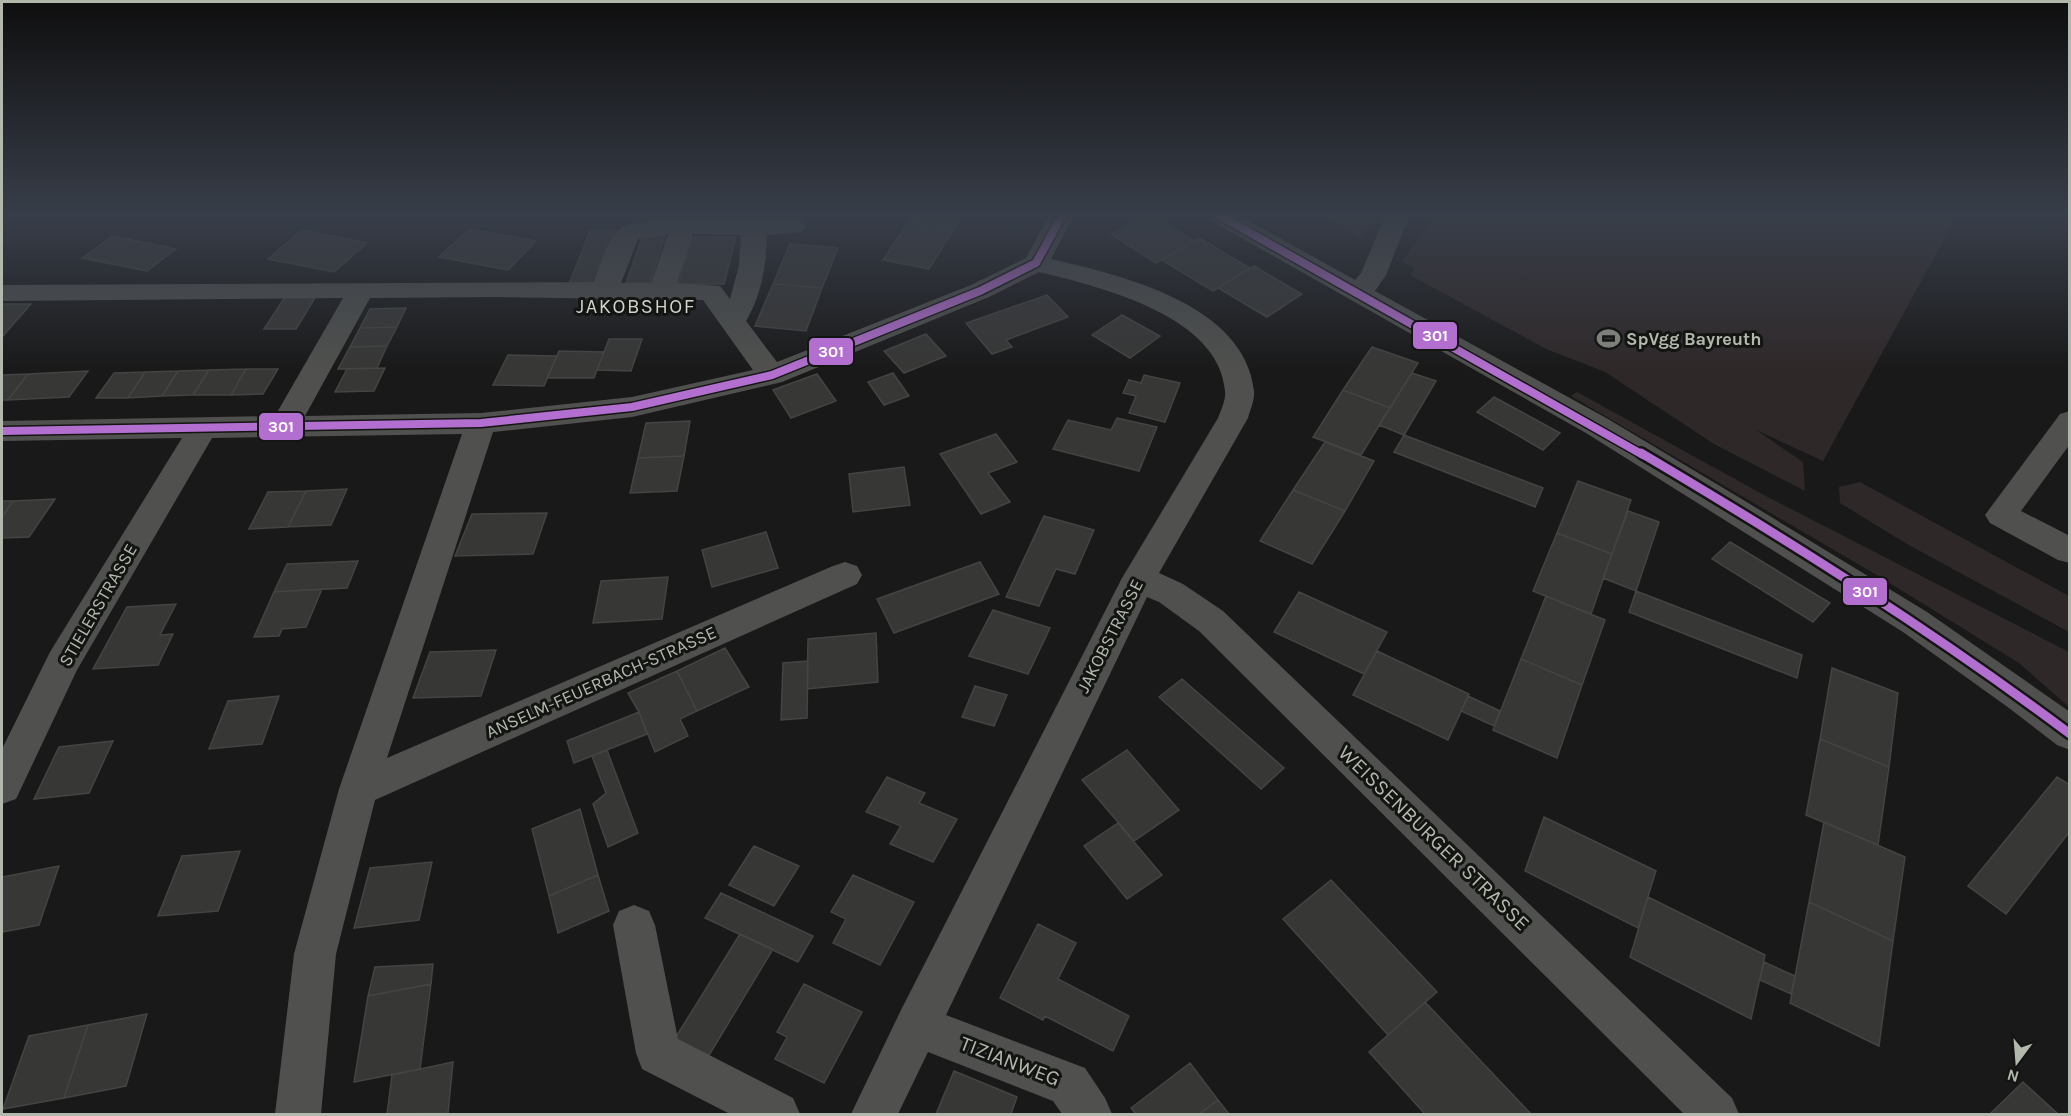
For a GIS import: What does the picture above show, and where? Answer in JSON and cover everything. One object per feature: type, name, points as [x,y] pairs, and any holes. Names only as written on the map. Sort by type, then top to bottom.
[{"type":"street","points":[[605,290],[615,266]]},
{"type":"street","points":[[661,291],[670,266]]},
{"type":"street","points":[[732,322],[748,292],[752,266]]},
{"type":"street","points":[[2,431],[481,423],[632,407],[772,375],[980,291],[1030,266]]},
{"type":"street","name":"JAKOBSTRASSE","points":[[874,1114],[1139,578],[1233,418],[1240,393],[1234,366],[1222,346],[1204,328],[1174,309],[1139,293],[1089,276],[1049,266]]},
{"type":"street","points":[[1311,266],[1606,432],[1734,509],[1915,622],[2022,697],[2070,734]]},
{"type":"street","points":[[1359,293],[1373,275],[1377,266]]},
{"type":"street","points":[[2,293],[361,290],[711,292],[772,375]]},
{"type":"street","points":[[284,426],[361,290]]},
{"type":"street","points":[[2070,421],[2001,515],[2070,551]]},
{"type":"street","points":[[298,1114],[315,954],[358,789],[481,423]]},
{"type":"street","name":"STIELERSTRASSE","points":[[2,787],[63,662],[202,428]]},
{"type":"street","name":"ANSELM-FEUERBACH-STRASSE","points":[[358,789],[845,575]]},
{"type":"street","name":"WEISSENBURGER STRASSE","points":[[1139,578],[1171,593],[1212,621],[1716,1114]]},
{"type":"street","points":[[634,925],[658,1053],[777,1114]]},
{"type":"street","name":"TIZIANWEG","points":[[917,1026],[1069,1084],[1089,1114]]},
{"type":"shaded area","points":[[1411,266],[1930,266],[1823,461],[1756,430],[1803,462],[1805,491],[1714,444],[1605,372],[1546,349],[1410,275],[1415,268]]},
{"type":"shaded area","points":[[1577,392],[1764,495],[2069,652],[2069,707],[2019,663],[1875,574],[1571,396]]},
{"type":"shaded area","points":[[1860,482],[2069,596],[2069,632],[1907,544],[1840,503],[1839,487]]},
{"type":"building","points":[[122,266],[153,266],[147,271]]},
{"type":"building","points":[[304,266],[341,266],[334,272]]},
{"type":"building","points":[[487,266],[512,266],[508,270]]},
{"type":"building","points":[[576,266],[603,266],[597,283],[569,284]]},
{"type":"building","points":[[632,266],[655,266],[650,283],[626,283]]},
{"type":"building","points":[[683,266],[729,266],[724,284],[678,284]]},
{"type":"building","points":[[781,266],[831,266],[822,288],[773,284]]},
{"type":"building","points":[[914,266],[931,266],[929,269]]},
{"type":"building","points":[[1172,266],[1247,266],[1250,268],[1213,291]]},
{"type":"building","points":[[1254,266],[1302,294],[1267,317],[1218,288]]},
{"type":"building","points":[[773,284],[822,288],[806,331],[755,326]]},
{"type":"building","points":[[318,293],[296,329],[264,329],[287,294]]},
{"type":"building","points":[[1047,295],[1068,317],[1006,340],[1012,347],[992,354],[966,323]]},
{"type":"building","points":[[3,304],[31,304],[2,337],[2,306]]},
{"type":"building","points":[[406,308],[397,327],[360,328],[370,309]]},
{"type":"building","points":[[1122,315],[1160,336],[1130,358],[1092,335]]},
{"type":"building","points":[[397,327],[387,346],[350,347],[360,328]]},
{"type":"building","points":[[926,334],[946,356],[904,373],[884,351]]},
{"type":"building","points":[[609,339],[642,339],[631,371],[597,370]]},
{"type":"building","points":[[387,346],[377,368],[338,369],[350,347]]},
{"type":"building","points":[[1372,347],[1418,363],[1390,408],[1343,390]]},
{"type":"building","points":[[559,351],[604,352],[594,378],[547,378]]},
{"type":"building","points":[[508,355],[557,356],[544,386],[493,385]]},
{"type":"building","points":[[385,368],[374,391],[335,392],[347,369]]},
{"type":"building","points":[[246,369],[278,369],[263,394],[231,395]]},
{"type":"building","points":[[246,369],[231,395],[193,395],[209,370]]},
{"type":"building","points":[[209,370],[193,395],[162,396],[178,371]]},
{"type":"building","points":[[88,371],[69,397],[8,400],[28,374]]},
{"type":"building","points":[[178,371],[162,396],[128,398],[145,372]]},
{"type":"building","points":[[145,372],[128,398],[96,398],[114,373]]},
{"type":"building","points":[[893,373],[909,396],[884,405],[868,382]]},
{"type":"building","points":[[1412,373],[1436,381],[1404,435],[1379,425]]},
{"type":"building","points":[[28,374],[8,400],[2,400],[2,375]]},
{"type":"building","points":[[817,374],[836,401],[791,418],[773,390]]},
{"type":"building","points":[[1144,375],[1180,383],[1165,422],[1129,413],[1136,396],[1123,393],[1129,380],[1141,383]]},
{"type":"building","points":[[1343,390],[1390,408],[1361,455],[1313,437]]},
{"type":"building","points":[[1494,397],[1560,433],[1543,450],[1477,412]]},
{"type":"building","points":[[1117,418],[1157,427],[1139,471],[1053,449],[1068,420],[1111,430]]},
{"type":"building","points":[[690,421],[684,456],[638,458],[646,423]]},
{"type":"building","points":[[996,434],[1017,462],[988,473],[1010,502],[981,514],[940,454]]},
{"type":"building","points":[[1404,435],[1543,488],[1535,507],[1394,452]]},
{"type":"building","points":[[1325,442],[1374,461],[1345,511],[1293,490]]},
{"type":"building","points":[[684,456],[677,491],[630,493],[638,458]]},
{"type":"building","points":[[904,467],[910,505],[853,512],[849,474]]},
{"type":"building","points":[[1578,481],[1631,500],[1612,554],[1557,533]]},
{"type":"building","points":[[347,489],[331,525],[288,527],[306,491]]},
{"type":"building","points":[[1293,490],[1345,511],[1312,564],[1260,541]]},
{"type":"building","points":[[306,491],[288,527],[249,529],[268,492]]},
{"type":"building","points":[[55,499],[29,537],[2,538],[2,517],[13,501]]},
{"type":"building","points":[[2,501],[13,501],[2,517]]},
{"type":"building","points":[[1628,511],[1659,522],[1636,591],[1603,578]]},
{"type":"building","points":[[547,513],[533,554],[455,556],[472,514]]},
{"type":"building","points":[[1044,516],[1094,530],[1075,574],[1056,569],[1039,606],[1006,597]]},
{"type":"building","points":[[766,532],[778,568],[712,587],[702,550]]},
{"type":"building","points":[[1557,533],[1612,554],[1591,614],[1533,591]]},
{"type":"building","points":[[1730,542],[1830,603],[1813,622],[1712,559]]},
{"type":"building","points":[[358,561],[347,588],[274,592],[287,564]]},
{"type":"building","points":[[980,562],[999,594],[894,633],[877,599]]},
{"type":"building","points":[[668,577],[662,619],[593,623],[601,581]]},
{"type":"building","points":[[322,589],[306,627],[282,629],[279,636],[254,637],[274,592]]},
{"type":"building","points":[[1636,591],[1802,655],[1797,678],[1629,612]]},
{"type":"building","points":[[1299,592],[1387,632],[1364,674],[1274,632]]},
{"type":"building","points":[[1546,596],[1605,620],[1582,685],[1521,659]]},
{"type":"building","points":[[176,604],[160,635],[173,634],[158,665],[93,669],[127,607]]},
{"type":"building","points":[[993,610],[1050,628],[1028,674],[969,656]]},
{"type":"building","points":[[876,633],[878,682],[807,689],[808,639]]},
{"type":"building","points":[[725,648],[749,687],[697,711],[677,671]]},
{"type":"building","points":[[496,650],[481,696],[413,698],[430,652]]},
{"type":"building","points":[[1377,651],[1469,694],[1448,740],[1353,695]]},
{"type":"building","points":[[1521,659],[1582,685],[1557,758],[1493,730]]},
{"type":"building","points":[[808,661],[807,718],[781,720],[783,663]]},
{"type":"building","points":[[1832,668],[1898,693],[1889,767],[1820,739]]},
{"type":"building","points":[[677,671],[697,711],[680,719],[688,736],[655,752],[639,712],[628,693]]},
{"type":"building","points":[[1182,679],[1284,768],[1261,789],[1159,697]]},
{"type":"building","points":[[975,686],[1007,695],[994,726],[962,717]]},
{"type":"building","points":[[279,696],[262,744],[209,749],[228,701]]},
{"type":"building","points":[[1468,696],[1500,711],[1494,726],[1461,711]]},
{"type":"building","points":[[639,712],[647,734],[574,763],[567,741]]},
{"type":"building","points":[[1820,739],[1889,767],[1878,845],[1806,815]]},
{"type":"building","points":[[113,741],[89,793],[34,799],[59,747]]},
{"type":"building","points":[[607,750],[638,833],[608,847],[593,804],[606,793],[592,756]]},
{"type":"building","points":[[1127,750],[1179,810],[1134,841],[1082,780]]},
{"type":"building","points":[[887,777],[925,793],[919,803],[957,819],[933,862],[890,844],[901,826],[866,812]]},
{"type":"building","points":[[2057,777],[2070,785],[2070,831],[2006,914],[1968,886]]},
{"type":"building","points":[[580,809],[598,875],[549,896],[532,829]]},
{"type":"building","points":[[1544,817],[1656,871],[1638,928],[1525,871]]},
{"type":"building","points":[[1824,822],[1905,857],[1893,941],[1809,902]]},
{"type":"building","points":[[1118,823],[1162,875],[1127,899],[1084,846]]},
{"type":"building","points":[[754,846],[799,866],[774,906],[729,885]]},
{"type":"building","points":[[240,851],[218,911],[158,916],[182,856]]},
{"type":"building","points":[[432,862],[419,920],[354,928],[370,868]]},
{"type":"building","points":[[59,866],[39,925],[2,932],[2,877]]},
{"type":"building","points":[[598,875],[609,911],[558,933],[549,896]]},
{"type":"building","points":[[853,875],[914,902],[880,965],[833,943],[846,919],[831,912]]},
{"type":"building","points":[[1331,880],[1437,992],[1388,1035],[1283,919]]},
{"type":"building","points":[[721,893],[813,936],[798,962],[705,918]]},
{"type":"building","points":[[1648,897],[1765,955],[1751,1019],[1630,957]]},
{"type":"building","points":[[1809,902],[1893,941],[1879,1046],[1790,1003]]},
{"type":"building","points":[[1038,924],[1076,943],[1058,979],[1129,1016],[1113,1051],[1045,1016],[1043,1020],[1000,998]]},
{"type":"building","points":[[740,934],[773,949],[708,1057],[674,1040]]},
{"type":"building","points":[[1764,962],[1795,976],[1791,994],[1760,980]]},
{"type":"building","points":[[433,964],[431,984],[368,996],[375,967]]},
{"type":"building","points":[[431,984],[420,1069],[354,1082],[368,996]]},
{"type":"building","points":[[804,984],[862,1012],[824,1083],[775,1059],[787,1037],[777,1032]]},
{"type":"building","points":[[1425,1002],[1531,1114],[1425,1114],[1369,1052]]},
{"type":"building","points":[[147,1014],[126,1086],[64,1098],[88,1025]]},
{"type":"building","points":[[88,1025],[64,1098],[3,1109],[29,1036]]},
{"type":"building","points":[[453,1062],[448,1113],[387,1114],[392,1075]]},
{"type":"building","points":[[1190,1063],[1218,1100],[1199,1114],[1136,1114],[1131,1108]]},
{"type":"building","points":[[954,1071],[1017,1097],[1011,1114],[936,1114]]},
{"type":"building","points":[[2023,1082],[2058,1114],[1990,1114]]},
{"type":"building","points":[[1218,1100],[1229,1114],[1199,1114]]},
{"type":"transit line","name":"301","points":[[2,431],[481,423],[632,407],[772,375],[980,291],[1030,266]]},
{"type":"transit line","name":"301","points":[[1310,266],[1504,375],[1717,499],[1931,635],[2070,734]]},
{"type":"place","name":"SpVgg Bayreuth","points":[[1608,339]]},
{"type":"district","name":"JAKOBSHOF","points":[[636,306]]}]
